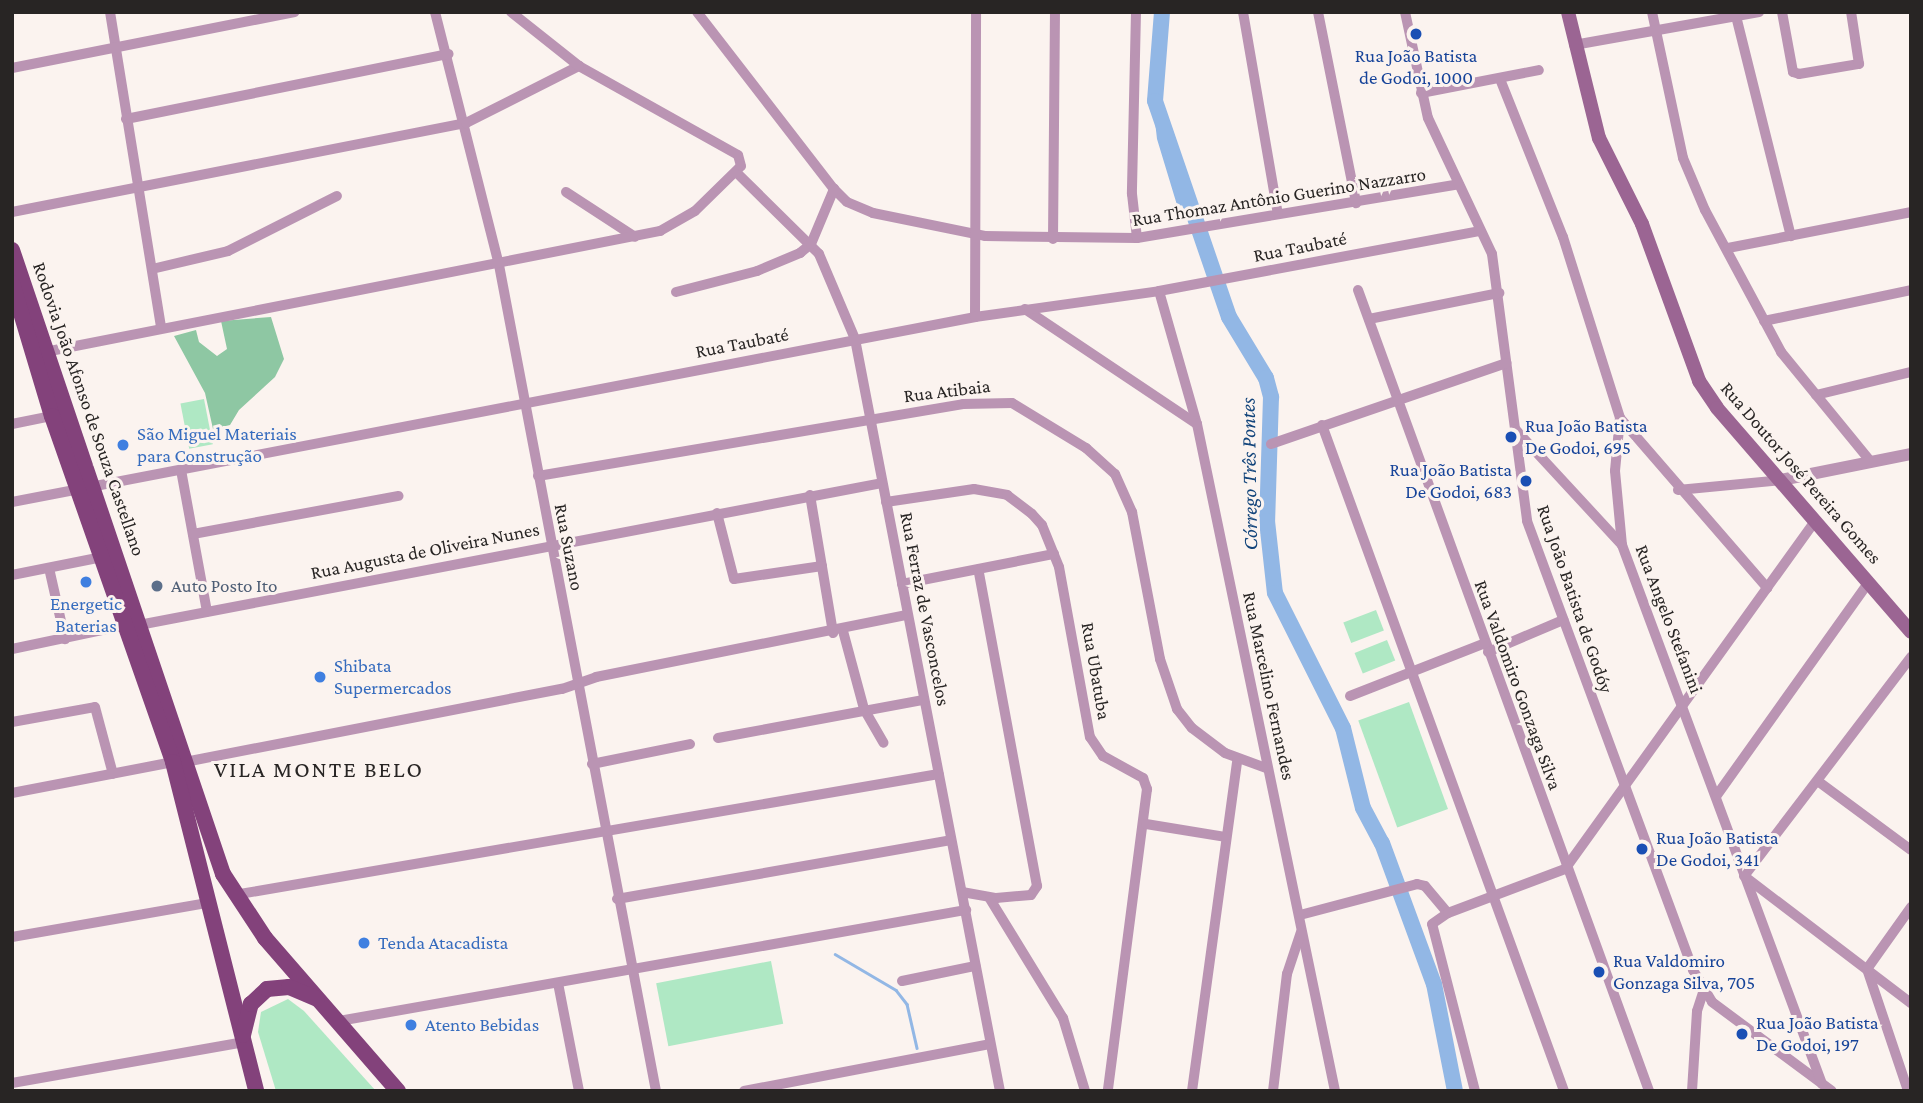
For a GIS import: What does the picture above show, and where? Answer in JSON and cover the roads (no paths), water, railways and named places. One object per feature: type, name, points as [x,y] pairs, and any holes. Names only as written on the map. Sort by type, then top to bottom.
[{"type":"main road","name":"Rua Doutor José Pereira Gomes","points":[[1568,12],[1599,138],[1642,223],[1699,381],[1911,632]]},
{"type":"main road","name":"Rodovia João Afonso de Souza Castellano","points":[[12,250],[50,351],[102,557],[133,625]]},
{"type":"main road","name":"Rodovia João Afonso de Souza Castellano","points":[[12,283],[52,416],[86,488],[179,762],[234,895],[265,938],[398,1091]]},
{"type":"main road","name":"Rodovia João Afonso de Souza Castellano","points":[[179,762],[206,903],[255,1089]]},
{"type":"main road","points":[[243,1040],[247,1014],[267,989],[289,987],[323,1002]]},
{"type":"street","points":[[110,12],[113,47],[140,187],[161,327]]},
{"type":"street","points":[[12,68],[295,12]]},
{"type":"street","name":"Rua Suzano","points":[[435,12],[449,54],[499,265],[617,900],[656,1091]]},
{"type":"street","points":[[50,351],[161,327],[499,265],[660,232],[695,211],[737,173],[743,163],[738,155],[579,66],[511,12]]},
{"type":"street","name":"Rua Thomaz Antônio Guerino Nazzarro","points":[[697,12],[834,189],[858,208],[973,234],[1053,239],[1138,238],[1179,234],[1278,214],[1458,184]]},
{"type":"street","points":[[975,317],[973,234],[976,12]]},
{"type":"street","points":[[1053,239],[1055,12]]},
{"type":"street","points":[[1136,12],[1132,194],[1138,238]]},
{"type":"street","points":[[1243,12],[1278,214]]},
{"type":"street","points":[[1318,12],[1356,203]]},
{"type":"street","name":"Rua João Batista de Godóy","points":[[1405,12],[1421,93],[1435,138],[1492,254],[1527,521],[1703,993]]},
{"type":"street","points":[[1652,12],[1683,158],[1781,352],[1871,462]]},
{"type":"street","points":[[1574,45],[1735,14],[1759,12]]},
{"type":"street","points":[[1782,12],[1793,72],[1860,62],[1851,12]]},
{"type":"street","points":[[1735,14],[1791,236]]},
{"type":"street","points":[[126,119],[449,54]]},
{"type":"street","points":[[12,212],[466,123],[579,66]]},
{"type":"street","points":[[1421,93],[1539,70]]},
{"type":"street","name":"Rua Angelo Stefanini","points":[[1500,79],[1563,237],[1620,418],[1615,471],[1622,545],[1717,795],[1744,876],[1827,1087]]},
{"type":"street","name":"Rua Ferraz de Vasconcelos","points":[[737,173],[811,244],[833,282],[855,339],[1000,1091]]},
{"type":"street","points":[[676,292],[757,271],[811,244],[834,189]]},
{"type":"street","points":[[566,192],[635,237]]},
{"type":"street","points":[[152,269],[228,251],[337,196]]},
{"type":"street","points":[[1728,247],[1911,212]]},
{"type":"street","name":"Rua Taubaté","points":[[12,502],[855,339],[1025,309],[1188,286],[1480,230]]},
{"type":"street","name":"Rua Valdomiro Gonzaga Silva","points":[[1358,290],[1565,869],[1649,1091]]},
{"type":"street","points":[[1763,321],[1911,290]]},
{"type":"street","name":"Rua Marcelino Fernandes","points":[[1159,291],[1197,424],[1266,768],[1282,818],[1301,929],[1335,1091]]},
{"type":"street","points":[[1369,319],[1499,293]]},
{"type":"street","points":[[1025,309],[1197,424]]},
{"type":"street","points":[[1271,444],[1398,398],[1506,363]]},
{"type":"street","points":[[1816,395],[1911,372]]},
{"type":"street","name":"Rua Atibaia","points":[[538,477],[870,419],[995,401],[1012,403],[1086,448],[1115,474],[1132,512],[1160,659],[1177,709],[1192,729],[1237,761],[1266,768]]},
{"type":"street","points":[[12,424],[52,416]]},
{"type":"street","points":[[1620,418],[1678,490],[1767,588]]},
{"type":"street","points":[[1322,425],[1564,1091]]},
{"type":"street","points":[[1515,429],[1622,545]]},
{"type":"street","points":[[1678,490],[1781,480],[1911,454]]},
{"type":"street","points":[[181,470],[207,612]]},
{"type":"street","name":"Rua Augusta de Oliveira Nunes","points":[[12,649],[882,482]]},
{"type":"street","name":"Rua Ubatuba","points":[[886,502],[947,489],[1007,495],[1042,525],[1054,554],[1090,737],[1103,756],[1143,778],[1147,789],[1146,824],[1108,1091]]},
{"type":"street","points":[[810,495],[822,566],[838,632],[864,709],[884,743]]},
{"type":"street","points":[[193,534],[399,496]]},
{"type":"street","points":[[717,513],[734,579],[822,566]]},
{"type":"street","points":[[1475,1091],[1431,929],[1448,913],[1492,899],[1565,869],[1682,702],[1816,520]]},
{"type":"street","points":[[902,584],[1054,554]]},
{"type":"street","points":[[12,575],[102,557]]},
{"type":"street","points":[[49,568],[65,639]]},
{"type":"street","points":[[962,892],[990,899],[1031,895],[1037,886],[978,569]]},
{"type":"street","points":[[1717,795],[1869,582]]},
{"type":"street","points":[[12,793],[577,684],[838,632],[908,615]]},
{"type":"street","points":[[1350,696],[1410,670],[1487,648],[1563,620]]},
{"type":"street","points":[[1911,657],[1819,782],[1744,876],[1911,1003]]},
{"type":"street","points":[[718,738],[924,700]]},
{"type":"street","points":[[12,722],[95,707],[113,774]]},
{"type":"street","points":[[593,764],[691,744]]},
{"type":"street","points":[[1192,1091],[1224,837],[1237,761]]},
{"type":"street","points":[[234,895],[939,774]]},
{"type":"street","points":[[1819,782],[1911,850]]},
{"type":"street","points":[[1146,824],[1224,837]]},
{"type":"street","points":[[617,900],[951,840]]},
{"type":"street","points":[[1300,915],[1417,884],[1425,886],[1448,913]]},
{"type":"street","points":[[990,899],[1063,1018],[1085,1091]]},
{"type":"street","points":[[12,937],[206,903]]},
{"type":"street","points":[[1867,969],[1911,907]]},
{"type":"street","points":[[339,1021],[965,910]]},
{"type":"street","points":[[1273,1091],[1287,974],[1301,929]]},
{"type":"street","points":[[902,981],[975,966]]},
{"type":"street","points":[[1867,969],[1908,1091]]},
{"type":"street","points":[[558,983],[579,1091]]},
{"type":"street","points":[[1692,1091],[1697,1011],[1703,993],[1827,1087]]},
{"type":"street","points":[[12,1083],[243,1040]]},
{"type":"street","points":[[744,1091],[990,1044]]},
{"type":"water","points":[[1154,44],[1158,45],[1153,90],[1162,139],[1187,206],[1177,205],[1157,139],[1151,86]]},
{"type":"waterway","name":"Córrego Três Pontes","points":[[1162,12],[1155,101],[1229,317],[1266,378],[1271,397],[1267,521],[1275,593],[1343,728],[1363,808],[1382,843],[1434,984],[1455,1091]]},
{"type":"waterway","points":[[835,954],[896,990],[907,1004],[917,1048]]},
{"type":"place","name":"Rua João Batista de Godoi, 1000","points":[[1416,34]]},
{"type":"place","name":"Rua João Batista De Godoi, 695","points":[[1511,437]]},
{"type":"place","name":"São Miguel Materiais para Construção","points":[[123,445]]},
{"type":"place","name":"Rua João Batista De Godoi, 683","points":[[1526,481]]},
{"type":"place","name":"Energetic Baterias","points":[[86,582]]},
{"type":"place","name":"Auto Posto Ito","points":[[157,586]]},
{"type":"place","name":"Shibata Supermercados","points":[[320,677]]},
{"type":"place","name":"Rua João Batista De Godoi, 341","points":[[1642,849]]},
{"type":"place","name":"Tenda Atacadista","points":[[364,943]]},
{"type":"place","name":"Rua Valdomiro Gonzaga Silva, 705","points":[[1599,972]]},
{"type":"place","name":"Atento Bebidas","points":[[411,1025]]},
{"type":"place","name":"Rua João Batista De Godoi, 197","points":[[1742,1034]]},
{"type":"district","name":"VILA MONTE BELO","points":[[319,769]]}]
